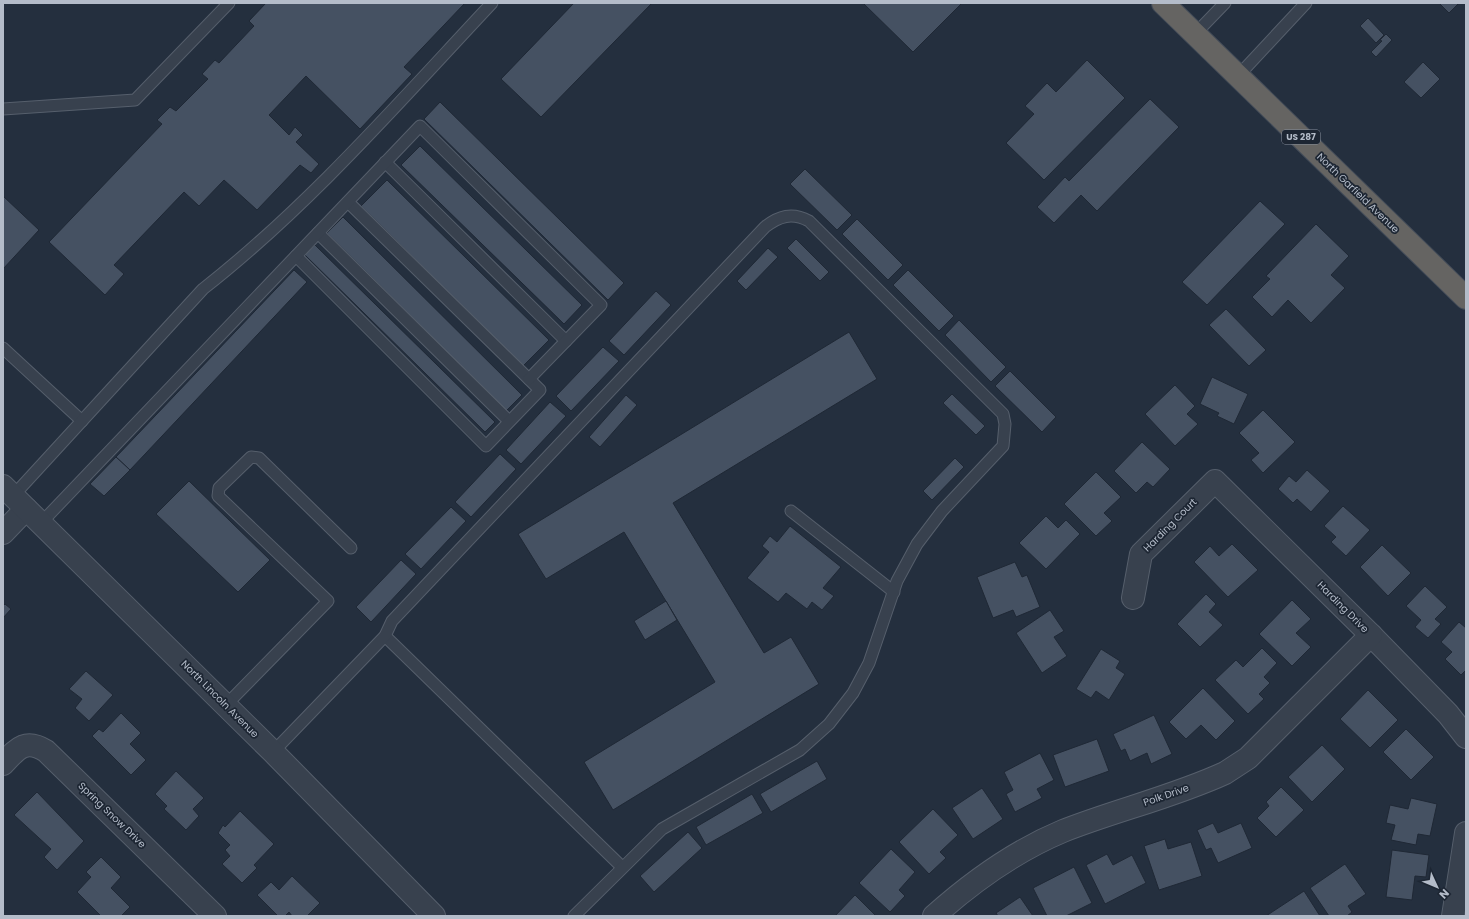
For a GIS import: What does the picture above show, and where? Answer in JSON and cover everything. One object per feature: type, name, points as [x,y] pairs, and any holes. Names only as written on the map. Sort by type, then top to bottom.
[{"type":"highway","name":"North Garfield Avenue","points":[[1163,3],[1466,298]]},
{"type":"street","name":"Harding Court","points":[[1133,598],[1141,554],[1214,481]]},
{"type":"street","name":"Harding Drive","points":[[1214,481],[1371,635],[1448,714],[1466,737]]},
{"type":"street","points":[[3,533],[21,503]]},
{"type":"street","name":"North Lincoln Avenue","points":[[21,503],[226,705],[434,916]]},
{"type":"street","name":"Polk Drive","points":[[934,916],[996,867],[1056,834],[1225,773],[1248,758],[1371,635]]},
{"type":"street","name":"Spring Snow Drive","points":[[3,764],[19,747],[34,745],[46,750],[215,916]]},
{"type":"street","points":[[1453,916],[1466,832]]},
{"type":"lane","points":[[3,109],[135,100],[229,3]]},
{"type":"lane","points":[[21,503],[82,421],[203,289],[238,262],[349,155],[492,3]]},
{"type":"lane","points":[[1195,34],[1225,3]]},
{"type":"lane","points":[[1238,76],[1306,3]]},
{"type":"lane","points":[[21,503],[296,256],[420,126],[601,304],[529,379]]},
{"type":"lane","points":[[385,162],[566,341]]},
{"type":"lane","points":[[296,256],[486,446],[540,390],[348,202]]},
{"type":"lane","points":[[273,752],[385,636],[392,621],[765,227],[776,218],[788,216],[799,216],[809,221],[1003,414],[1005,424],[1003,446],[934,522],[917,544],[894,592],[869,662],[853,692],[829,724],[800,750],[662,829],[574,916]]},
{"type":"lane","points":[[318,233],[509,421]]},
{"type":"lane","points":[[3,348],[82,421]]},
{"type":"lane","points":[[226,705],[328,601],[218,496],[219,488],[251,457],[259,458],[351,548]]},
{"type":"lane","points":[[791,511],[894,592]]},
{"type":"lane","points":[[385,636],[622,867]]},
{"type":"building","points":[[266,3],[465,3],[404,67],[412,74],[360,129],[306,76],[269,115],[289,135],[295,127],[303,135],[296,142],[319,164],[311,173],[300,165],[257,210],[224,180],[199,206],[184,192],[114,265],[124,274],[105,295],[49,242],[162,124],[157,120],[170,107],[176,111],[208,79],[202,74],[215,60],[219,63],[254,26],[249,21]]},
{"type":"building","points":[[574,3],[652,3],[541,117],[501,79]]},
{"type":"building","points":[[863,3],[960,3],[961,4],[913,52]]},
{"type":"building","points":[[1439,3],[1459,3],[1449,13]]},
{"type":"building","points":[[1368,18],[1384,35],[1376,43],[1360,26]]},
{"type":"building","points":[[1386,34],[1392,40],[1376,57],[1371,52],[1382,41],[1380,40]]},
{"type":"building","points":[[1087,60],[1125,98],[1044,180],[1006,143],[1034,114],[1025,106],[1047,83],[1056,92]]},
{"type":"building","points":[[1423,62],[1440,79],[1421,98],[1404,82]]},
{"type":"building","points":[[1150,99],[1179,127],[1097,211],[1081,195],[1054,223],[1037,207],[1065,177],[1069,181]]},
{"type":"building","points":[[440,102],[624,283],[608,300],[424,119]]},
{"type":"building","points":[[420,146],[582,305],[564,324],[401,165]]},
{"type":"building","points":[[805,169],[852,215],[837,230],[790,184]]},
{"type":"building","points":[[387,180],[549,340],[523,366],[361,206]]},
{"type":"building","points":[[3,196],[39,230],[3,269]]},
{"type":"building","points":[[1260,201],[1285,224],[1207,305],[1182,282]]},
{"type":"building","points":[[343,217],[522,395],[506,411],[327,233]]},
{"type":"building","points":[[857,219],[903,265],[888,280],[842,234]]},
{"type":"building","points":[[1316,224],[1349,256],[1331,275],[1345,288],[1311,323],[1288,300],[1272,317],[1252,297],[1270,279],[1266,276]]},
{"type":"building","points":[[796,239],[829,272],[820,281],[787,248]]},
{"type":"building","points":[[315,245],[495,422],[485,432],[305,255]]},
{"type":"building","points":[[768,248],[778,257],[746,290],[737,281]]},
{"type":"building","points":[[294,270],[307,282],[130,470],[116,457]]},
{"type":"building","points":[[908,270],[954,316],[939,331],[893,285]]},
{"type":"building","points":[[656,291],[671,305],[624,355],[609,341]]},
{"type":"building","points":[[1226,309],[1266,350],[1249,366],[1209,325]]},
{"type":"building","points":[[959,320],[1006,367],[991,382],[945,335]]},
{"type":"building","points":[[849,332],[877,379],[673,503],[764,653],[791,637],[819,684],[613,810],[584,762],[715,682],[624,532],[546,579],[518,534]]},
{"type":"building","points":[[603,347],[619,361],[571,411],[556,396]]},
{"type":"building","points":[[1010,371],[1056,417],[1042,432],[995,386]]},
{"type":"building","points":[[1212,377],[1248,394],[1234,424],[1217,416],[1219,413],[1200,404]]},
{"type":"building","points":[[1175,385],[1195,406],[1187,414],[1198,424],[1175,446],[1145,414]]},
{"type":"building","points":[[952,394],[985,426],[976,435],[943,403]]},
{"type":"building","points":[[626,395],[637,405],[600,447],[589,437]]},
{"type":"building","points":[[550,402],[566,416],[521,464],[506,450]]},
{"type":"building","points":[[1263,410],[1295,442],[1263,473],[1251,460],[1259,453],[1239,433]]},
{"type":"building","points":[[1142,442],[1170,469],[1153,487],[1147,482],[1136,493],[1114,471]]},
{"type":"building","points":[[500,454],[516,469],[471,517],[455,502]]},
{"type":"building","points":[[116,457],[130,470],[104,496],[90,484]]},
{"type":"building","points":[[955,458],[964,467],[932,500],[923,491]]},
{"type":"building","points":[[1307,470],[1330,491],[1311,512],[1297,499],[1293,503],[1278,489],[1289,476],[1296,482]]},
{"type":"building","points":[[1096,472],[1121,497],[1104,513],[1112,521],[1096,536],[1064,504]]},
{"type":"building","points":[[189,481],[270,560],[238,592],[156,514]]},
{"type":"building","points":[[1343,506],[1370,530],[1346,556],[1331,542],[1336,537],[1324,526]]},
{"type":"building","points":[[451,507],[466,521],[421,569],[405,554]]},
{"type":"building","points":[[1046,516],[1058,528],[1066,520],[1080,534],[1046,569],[1019,543]]},
{"type":"building","points":[[790,526],[841,567],[823,588],[834,596],[822,610],[812,602],[807,609],[786,593],[778,602],[747,578],[769,552],[762,546],[770,536],[777,542]]},
{"type":"building","points":[[1232,544],[1258,570],[1228,597],[1194,562],[1210,546],[1219,556]]},
{"type":"building","points":[[1382,545],[1411,573],[1388,596],[1360,567]]},
{"type":"building","points":[[401,560],[416,574],[371,622],[356,607]]},
{"type":"building","points":[[1015,562],[1022,577],[1027,575],[1040,607],[1016,617],[1013,610],[993,618],[977,577]]},
{"type":"building","points":[[1425,586],[1447,607],[1435,619],[1441,624],[1428,638],[1415,627],[1421,620],[1406,606]]},
{"type":"building","points":[[1206,594],[1216,604],[1209,612],[1223,625],[1200,647],[1177,624]]},
{"type":"building","points":[[1292,600],[1311,619],[1296,633],[1311,647],[1292,666],[1259,634]]},
{"type":"building","points":[[666,601],[677,620],[645,640],[634,621]]},
{"type":"building","points":[[5,604],[11,609],[3,618],[3,606]]},
{"type":"building","points":[[1050,610],[1064,631],[1054,637],[1067,656],[1042,673],[1016,633]]},
{"type":"building","points":[[1459,622],[1466,628],[1466,670],[1461,675],[1445,659],[1452,652],[1441,642]]},
{"type":"building","points":[[1262,648],[1277,663],[1264,677],[1270,683],[1259,694],[1264,699],[1248,714],[1215,680],[1236,660],[1243,667]]},
{"type":"building","points":[[1101,649],[1120,661],[1116,668],[1125,674],[1109,700],[1096,691],[1091,698],[1076,689]]},
{"type":"building","points":[[86,671],[113,695],[89,721],[75,708],[82,699],[69,689]]},
{"type":"building","points":[[1203,688],[1235,721],[1216,740],[1201,725],[1186,739],[1169,722]]},
{"type":"building","points":[[1368,690],[1398,720],[1370,748],[1340,719]]},
{"type":"building","points":[[121,713],[141,733],[130,744],[146,760],[131,775],[92,736],[99,729],[103,732]]},
{"type":"building","points":[[1154,715],[1172,754],[1151,764],[1147,753],[1130,761],[1125,749],[1121,751],[1113,734]]},
{"type":"building","points":[[1406,729],[1434,757],[1411,780],[1383,752]]},
{"type":"building","points":[[1097,739],[1109,771],[1065,787],[1053,755]]},
{"type":"building","points":[[1322,745],[1345,769],[1312,802],[1288,777]]},
{"type":"building","points":[[1040,753],[1054,780],[1037,789],[1042,798],[1015,812],[1006,794],[1013,790],[1004,772]]},
{"type":"building","points":[[817,761],[827,779],[771,812],[760,794]]},
{"type":"building","points":[[176,771],[204,798],[193,809],[199,816],[186,830],[164,809],[167,806],[155,794]]},
{"type":"building","points":[[1281,787],[1304,810],[1276,837],[1257,818],[1269,806],[1266,802]]},
{"type":"building","points":[[982,788],[1003,819],[973,839],[952,808]]},
{"type":"building","points":[[37,792],[84,841],[57,870],[44,857],[51,849],[14,815]]},
{"type":"building","points":[[752,794],[763,813],[706,845],[696,827]]},
{"type":"building","points":[[1411,798],[1437,804],[1430,836],[1418,834],[1416,845],[1391,840],[1395,825],[1386,823],[1390,805],[1408,809]]},
{"type":"building","points":[[933,809],[958,835],[940,852],[946,858],[929,874],[899,842]]},
{"type":"building","points":[[240,811],[274,844],[254,865],[257,868],[242,883],[222,864],[230,856],[225,850],[230,845],[218,833],[223,825],[225,827]]},
{"type":"building","points":[[1213,823],[1218,833],[1241,823],[1252,848],[1218,863],[1211,848],[1206,850],[1197,830]]},
{"type":"building","points":[[688,832],[702,848],[654,892],[640,876]]},
{"type":"building","points":[[1165,839],[1168,849],[1191,842],[1202,876],[1159,890],[1144,846]]},
{"type":"building","points":[[891,849],[915,872],[899,890],[905,896],[890,912],[859,883]]},
{"type":"building","points":[[1392,850],[1429,855],[1426,877],[1415,876],[1412,900],[1386,897]]},
{"type":"building","points":[[1107,854],[1113,865],[1132,855],[1146,883],[1105,904],[1086,865]]},
{"type":"building","points":[[101,857],[121,877],[111,888],[130,907],[121,916],[101,916],[77,892],[91,877],[86,872]]},
{"type":"building","points":[[1345,864],[1366,894],[1348,906],[1352,912],[1347,916],[1329,916],[1310,888]]},
{"type":"building","points":[[1074,867],[1092,903],[1066,916],[1047,916],[1033,888]]},
{"type":"building","points":[[292,876],[320,903],[307,916],[292,916],[289,912],[285,916],[278,916],[257,895],[271,882],[279,890]]},
{"type":"building","points":[[1304,891],[1320,916],[1266,916]]},
{"type":"building","points":[[855,895],[876,916],[835,916]]},
{"type":"building","points":[[1020,897],[1033,916],[998,916],[996,913]]}]
